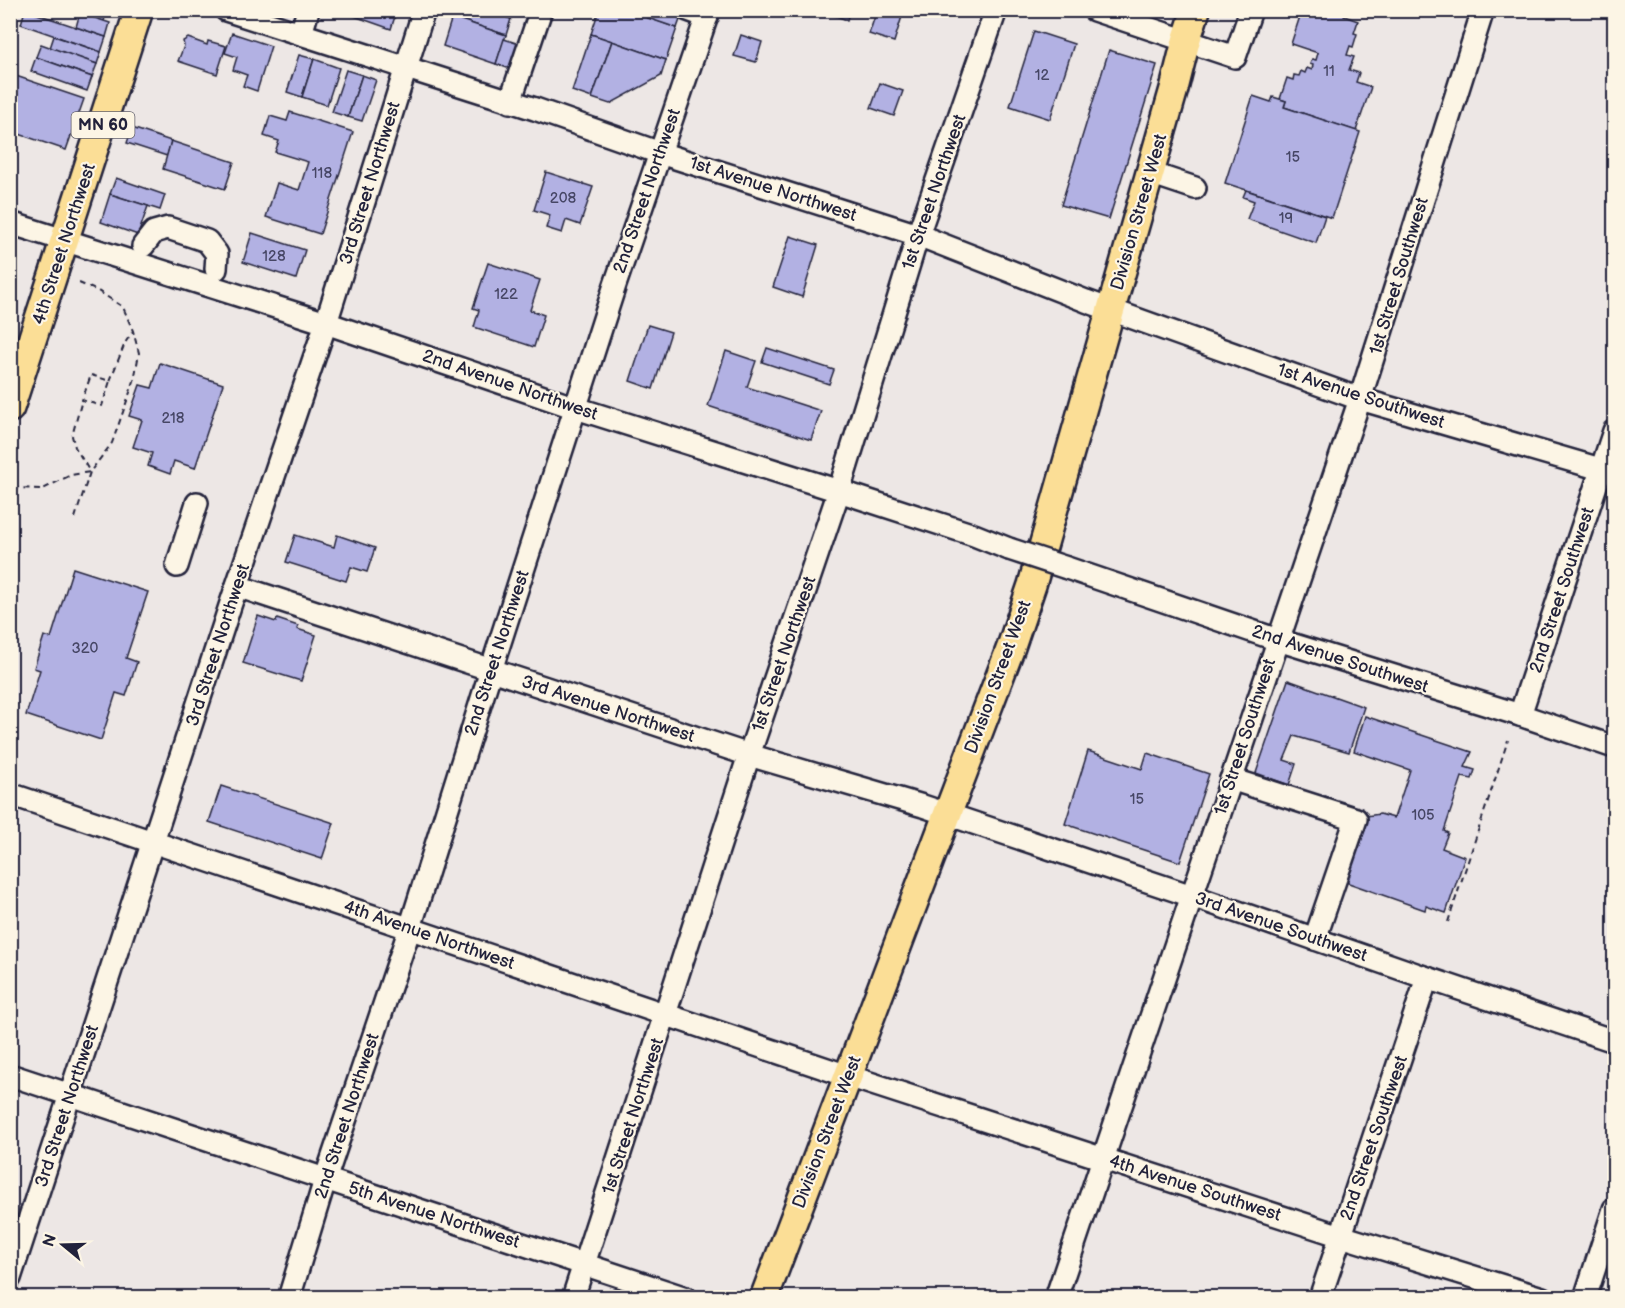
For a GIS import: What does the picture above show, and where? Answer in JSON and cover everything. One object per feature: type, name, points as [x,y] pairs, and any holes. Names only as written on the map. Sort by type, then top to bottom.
[{"type":"main road","name":"4th Street Northwest","points":[[10,408],[140,10]]},
{"type":"main road","name":"Division Street West","points":[[764,1298],[1032,585],[1196,10]]},
{"type":"street","name":"1st Avenue Northwest","points":[[226,10],[918,235],[1111,310]]},
{"type":"street","points":[[301,34],[308,10]]},
{"type":"street","name":"3rd Street Northwest","points":[[10,1278],[237,586],[326,323],[424,10]]},
{"type":"street","points":[[510,102],[541,10]]},
{"type":"street","name":"1st Street Northwest","points":[[573,1298],[749,755],[839,491],[918,235],[996,10]]},
{"type":"street","points":[[1094,10],[1235,57],[1251,10]]},
{"type":"street","name":"1st Street Southwest","points":[[1056,1298],[1360,399],[1482,10]]},
{"type":"street","name":"2nd Street Northwest","points":[[289,1298],[325,1180],[410,928],[615,285],[660,153],[701,13]]},
{"type":"street","points":[[1150,173],[1195,188]]},
{"type":"street","name":"2nd Avenue Northwest","points":[[10,223],[326,323],[576,408],[974,535],[1009,549]]},
{"type":"street","points":[[144,246],[154,232],[168,228],[207,241],[217,254],[216,269]]},
{"type":"street","name":"1st Avenue Southwest","points":[[1111,310],[1360,399],[1608,471]]},
{"type":"street","name":"2nd Street Southwest","points":[[1520,716],[1608,471],[1614,431]]},
{"type":"street","points":[[177,566],[196,503]]},
{"type":"street","name":"2nd Avenue Southwest","points":[[1009,549],[1278,639],[1614,747]]},
{"type":"street","name":"3rd Avenue Northwest","points":[[237,586],[749,755],[947,815]]},
{"type":"street","points":[[1231,779],[1356,819],[1316,939]]},
{"type":"street","name":"4th Avenue Northwest","points":[[11,794],[848,1076]]},
{"type":"street","name":"3rd Avenue Southwest","points":[[947,815],[1192,896],[1614,1041]]},
{"type":"street","name":"2nd Street Southwest","points":[[1320,1298],[1427,978]]},
{"type":"street","name":"5th Avenue Northwest","points":[[10,1075],[686,1298]]},
{"type":"street","name":"4th Avenue Southwest","points":[[848,1076],[1341,1236],[1542,1298]]},
{"type":"street","points":[[1585,1298],[1614,1209]]},
{"type":"path","points":[[75,518],[90,472],[112,443],[134,381],[139,353],[123,307],[98,291],[79,283]]},
{"type":"path","points":[[82,400],[102,406],[125,343],[133,331]]},
{"type":"path","points":[[90,472],[75,447],[72,436],[91,375],[110,381]]},
{"type":"path","points":[[13,488],[44,489],[71,475],[90,472]]},
{"type":"path","points":[[1448,922],[1508,740]]},
{"type":"building","points":[[25,10],[106,37],[101,52],[21,24]]},
{"type":"building","points":[[98,10],[107,10],[104,21],[95,18]]},
{"type":"building","points":[[337,10],[397,10],[391,29]]},
{"type":"building","points":[[455,10],[487,10],[511,19],[506,35],[452,17]]},
{"type":"building","points":[[487,10],[514,10],[511,19]]},
{"type":"building","points":[[599,10],[627,10],[677,28],[666,60],[591,34]]},
{"type":"building","points":[[637,10],[671,10],[682,14],[677,28],[636,14]]},
{"type":"building","points":[[834,10],[850,10],[847,20],[833,15]]},
{"type":"building","points":[[877,10],[904,10],[894,42],[869,34]]},
{"type":"building","points":[[1302,10],[1346,10],[1344,16],[1358,21],[1353,47],[1350,46],[1347,55],[1354,57],[1349,70],[1359,73],[1356,82],[1371,87],[1356,131],[1284,107],[1286,101],[1280,99],[1287,78],[1293,80],[1294,75],[1299,76],[1301,71],[1305,73],[1307,68],[1312,70],[1313,65],[1310,64],[1312,59],[1316,60],[1318,53],[1291,44]]},
{"type":"building","points":[[80,13],[110,23],[106,37],[76,27]]},
{"type":"building","points":[[452,17],[506,35],[496,64],[443,46]]},
{"type":"building","points":[[1034,31],[1074,44],[1050,119],[1010,106]]},
{"type":"building","points":[[232,33],[271,46],[257,91],[243,86],[247,75],[233,70],[237,57],[225,53]]},
{"type":"building","points":[[591,34],[612,41],[592,98],[572,91]]},
{"type":"building","points":[[741,35],[762,42],[756,62],[734,56]]},
{"type":"building","points":[[54,36],[101,52],[97,64],[50,48]]},
{"type":"building","points":[[188,38],[207,45],[208,41],[226,46],[217,74],[178,61],[184,46],[183,41]]},
{"type":"building","points":[[504,39],[522,45],[513,70],[496,64]]},
{"type":"building","points":[[612,41],[666,60],[661,76],[610,104],[592,98]]},
{"type":"building","points":[[41,44],[97,64],[92,77],[36,57]]},
{"type":"building","points":[[1109,50],[1157,65],[1109,219],[1061,205]]},
{"type":"building","points":[[299,55],[314,59],[302,97],[287,92]]},
{"type":"building","points":[[36,57],[92,77],[87,91],[31,71]]},
{"type":"building","points":[[314,59],[339,68],[327,105],[302,97]]},
{"type":"building","points":[[346,70],[362,75],[348,117],[332,112]]},
{"type":"building","points":[[10,74],[84,99],[66,150],[10,131]]},
{"type":"building","points":[[362,75],[376,80],[362,121],[348,117]]},
{"type":"building","points":[[880,83],[903,91],[894,116],[871,108]]},
{"type":"building","points":[[1253,96],[1271,102],[1273,97],[1286,101],[1284,107],[1360,132],[1332,218],[1225,183]]},
{"type":"building","points":[[290,112],[353,132],[320,234],[266,217],[277,183],[299,190],[308,162],[275,152],[279,141],[264,136],[270,116],[287,121]]},
{"type":"building","points":[[132,128],[171,141],[167,156],[127,143]]},
{"type":"building","points":[[171,141],[234,162],[225,189],[163,169]]},
{"type":"building","points":[[546,172],[593,187],[580,225],[566,220],[562,233],[546,228],[550,215],[534,210]]},
{"type":"building","points":[[116,178],[165,195],[160,210],[110,194]]},
{"type":"building","points":[[1246,190],[1325,216],[1316,243],[1247,219],[1254,201],[1243,197]]},
{"type":"building","points":[[110,194],[148,206],[138,235],[101,222]]},
{"type":"building","points":[[252,233],[305,250],[296,279],[243,262]]},
{"type":"building","points":[[790,236],[818,245],[802,297],[773,287]]},
{"type":"building","points":[[488,263],[540,280],[530,310],[544,315],[534,347],[474,327],[479,310],[473,308]]},
{"type":"building","points":[[648,325],[671,332],[653,389],[630,381]]},
{"type":"building","points":[[767,348],[834,370],[829,384],[762,362]]},
{"type":"building","points":[[726,351],[756,361],[747,387],[821,411],[811,440],[708,406]]},
{"type":"building","points":[[160,363],[223,384],[195,468],[174,461],[170,474],[148,466],[152,453],[133,447],[142,420],[129,416],[140,385],[152,388]]},
{"type":"building","points":[[295,535],[334,547],[337,535],[375,548],[367,572],[351,567],[346,581],[286,562]]},
{"type":"building","points":[[73,568],[148,592],[126,658],[137,662],[126,696],[116,693],[101,740],[26,715],[40,670],[34,668],[44,636],[51,638]]},
{"type":"building","points":[[258,616],[276,622],[277,619],[316,635],[301,681],[243,663]]},
{"type":"building","points":[[1288,680],[1364,707],[1349,752],[1294,736],[1284,760],[1296,764],[1289,785],[1256,773]]},
{"type":"building","points":[[1365,716],[1472,752],[1465,767],[1475,770],[1472,779],[1462,777],[1444,831],[1448,833],[1442,848],[1465,857],[1446,913],[1426,906],[1425,910],[1343,881],[1366,816],[1380,814],[1394,818],[1410,770],[1354,751]]},
{"type":"building","points":[[1088,751],[1142,769],[1147,753],[1209,774],[1180,862],[1065,824]]},
{"type":"building","points":[[221,786],[334,823],[322,859],[209,822]]}]
